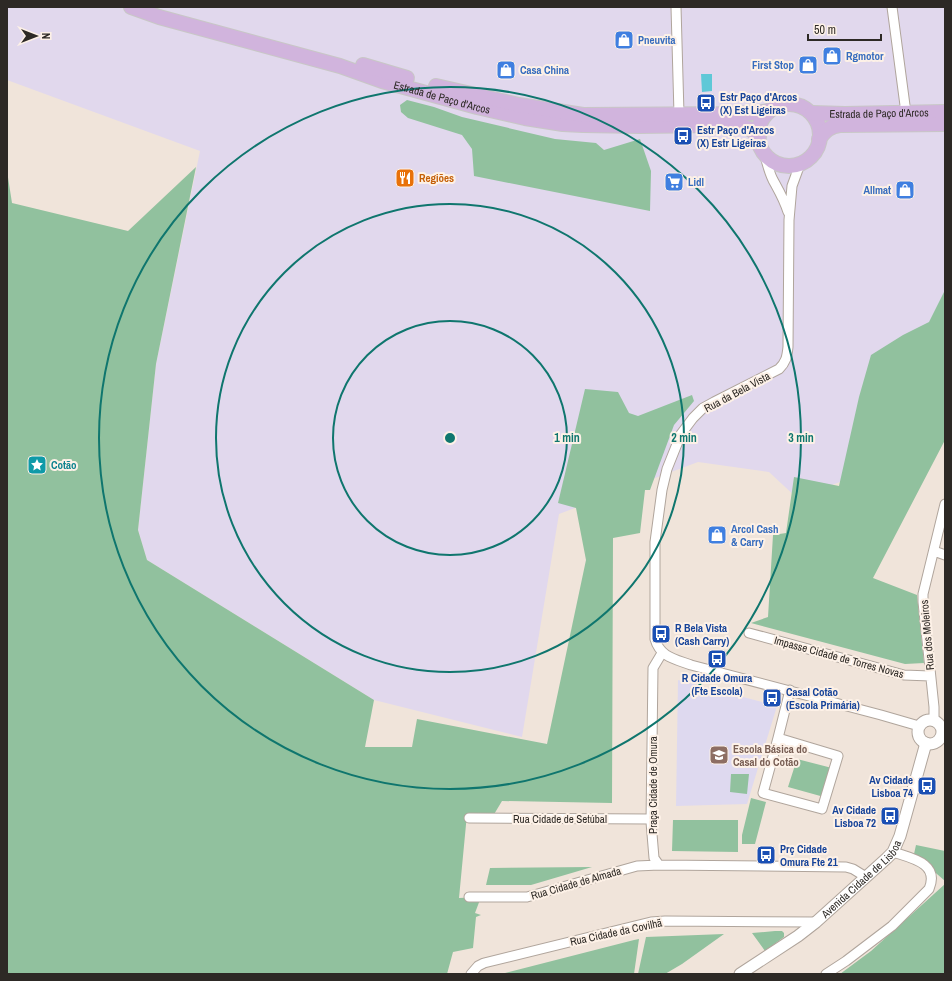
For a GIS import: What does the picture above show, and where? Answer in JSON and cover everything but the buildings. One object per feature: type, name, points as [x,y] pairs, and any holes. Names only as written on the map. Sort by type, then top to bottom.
[{"type":"main road","name":"Estrada de Paço d'Arcos","points":[[131,7],[159,17],[340,66],[382,81],[525,118],[556,123],[583,125],[718,125],[750,128],[769,157],[776,163],[786,166],[800,164],[813,155],[818,146],[820,130],[818,121],[812,113],[801,106],[783,105],[769,111],[739,114],[583,115],[519,105],[420,83],[352,61],[160,7]]},
{"type":"main road","points":[[761,143],[759,129],[760,123],[769,111]]},
{"type":"main road","name":"Estrada de Paço d'Arcos","points":[[812,113],[845,114],[945,112]]},
{"type":"main road","name":"Estrada de Paço d'Arcos","points":[[819,139],[830,128],[840,125],[945,124]]},
{"type":"street","points":[[676,7],[679,114]]},
{"type":"street","points":[[892,7],[906,113]]},
{"type":"street","name":"Rua da Bela Vista","points":[[761,143],[772,178],[785,203],[789,220]]},
{"type":"street","name":"Rua da Bela Vista","points":[[662,653],[657,646],[655,633],[655,542],[662,490],[667,469],[681,434],[703,408],[779,369],[784,364],[787,357],[788,347],[789,220],[792,186],[800,164]]},
{"type":"street","name":"Rua dos Moleiros","points":[[940,724],[934,707],[923,602],[945,504]]},
{"type":"street","points":[[934,550],[945,555]]},
{"type":"street","name":"Impasse Cidade de Torres Novas","points":[[749,633],[904,675],[930,676]]},
{"type":"street","points":[[662,653],[691,665],[881,714],[919,726]]},
{"type":"street","name":"Praça Cidade de Omura","points":[[659,865],[654,858],[651,819],[653,668],[662,653]]},
{"type":"street","points":[[778,738],[838,756],[822,809],[763,793],[790,690]]},
{"type":"street","points":[[925,720],[940,724],[942,734],[939,740],[933,743],[926,743],[920,738],[918,734],[919,726],[925,720]]},
{"type":"street","name":"Avenida Cidade de Lisboa","points":[[740,974],[798,936],[816,922],[893,852],[900,836],[926,743]]},
{"type":"street","name":"Rua Cidade de Setúbal","points":[[469,818],[651,819]]},
{"type":"street","points":[[826,974],[846,961],[892,926],[929,889],[932,883],[932,874],[927,866],[921,862],[893,852]]},
{"type":"street","points":[[659,865],[846,867],[853,869],[866,877]]},
{"type":"street","name":"Rua Cidade de Almada","points":[[469,897],[527,897],[637,866],[659,865]]},
{"type":"street","name":"Rua Cidade da Covilhã","points":[[471,974],[478,966],[484,963],[651,922],[816,922]]},
{"type":"shaded area","points":[[7,7],[945,7],[945,339],[872,470],[797,498],[769,472],[698,462],[559,514],[522,737],[374,700],[147,560],[138,530],[156,364],[200,151],[7,80]]},
{"type":"shaded area","name":"Escola Básica do Casal do Cotão","points":[[678,680],[777,706],[747,804],[676,806]]},
{"type":"green space","points":[[407,100],[434,107],[462,117],[555,139],[596,143],[604,150],[640,139],[651,171],[650,211],[474,176],[472,149],[462,135],[408,118],[401,112],[400,105]]},
{"type":"green space","points":[[196,167],[156,364],[138,530],[147,560],[374,700],[365,747],[412,747],[417,719],[547,744],[586,560],[576,508],[558,503],[585,389],[618,392],[629,413],[638,416],[692,395],[694,401],[674,425],[650,490],[645,490],[640,533],[613,538],[612,803],[502,801],[493,816],[467,814],[459,898],[481,897],[475,913],[481,915],[476,917],[473,948],[453,952],[447,974],[7,974],[7,171],[12,203],[128,231]]},
{"type":"green space","points":[[945,290],[945,440],[873,578],[917,595],[924,663],[905,664],[751,623],[768,617],[773,535],[786,533],[794,477],[839,486],[859,397],[871,355],[903,335],[929,322]]},
{"type":"green space","points":[[797,759],[832,768],[824,797],[788,787]]},
{"type":"green space","points":[[731,774],[749,774],[747,794],[730,792]]},
{"type":"green space","points":[[751,798],[766,802],[755,844],[742,844],[742,835]]},
{"type":"green space","points":[[673,820],[738,820],[738,852],[672,851]]},
{"type":"green space","points":[[916,845],[945,851],[945,881],[914,854]]},
{"type":"green space","points":[[592,867],[531,885],[486,885],[490,868]]},
{"type":"green space","points":[[945,884],[945,974],[840,974],[871,951]]},
{"type":"green space","points":[[782,931],[784,933],[784,937],[765,951],[752,933]]},
{"type":"green space","points":[[724,934],[682,964],[665,974],[638,974],[646,937]]},
{"type":"green space","points":[[639,939],[634,974],[501,974],[634,940]]},
{"type":"water","points":[[701,74],[712,74],[712,91],[702,92]]},
{"type":"place","name":"Pneuvita","points":[[624,40]]},
{"type":"place","name":"Rgmotor","points":[[832,56]]},
{"type":"place","name":"First Stop","points":[[808,65]]},
{"type":"place","name":"Casa China","points":[[506,70]]},
{"type":"place","name":"Estr Paço d'Arcos (X) Est Ligeiras","points":[[706,103]]},
{"type":"place","name":"Estr Paço d'Arcos (X) Estr Ligeiras","points":[[683,136]]},
{"type":"place","name":"Regiões","points":[[405,178]]},
{"type":"place","name":"Lidl","points":[[674,182]]},
{"type":"place","name":"Allmat","points":[[905,190]]},
{"type":"place","name":"Cotão","points":[[37,465]]},
{"type":"place","name":"Arcol Cash & Carry","points":[[717,535]]},
{"type":"place","name":"R Bela Vista (Cash Carry)","points":[[661,634]]},
{"type":"place","name":"R Cidade Omura (Fte Escola)","points":[[717,659]]},
{"type":"place","name":"Casal Cotão (Escola Primária)","points":[[772,698]]},
{"type":"place","name":"Escola Básica do Casal do Cotão","points":[[719,755]]},
{"type":"place","name":"Av Cidade Lisboa 74","points":[[927,786]]},
{"type":"place","name":"Av Cidade Lisboa 72","points":[[890,816]]},
{"type":"place","name":"Prç Cidade Omura Fte 21","points":[[766,855]]}]
